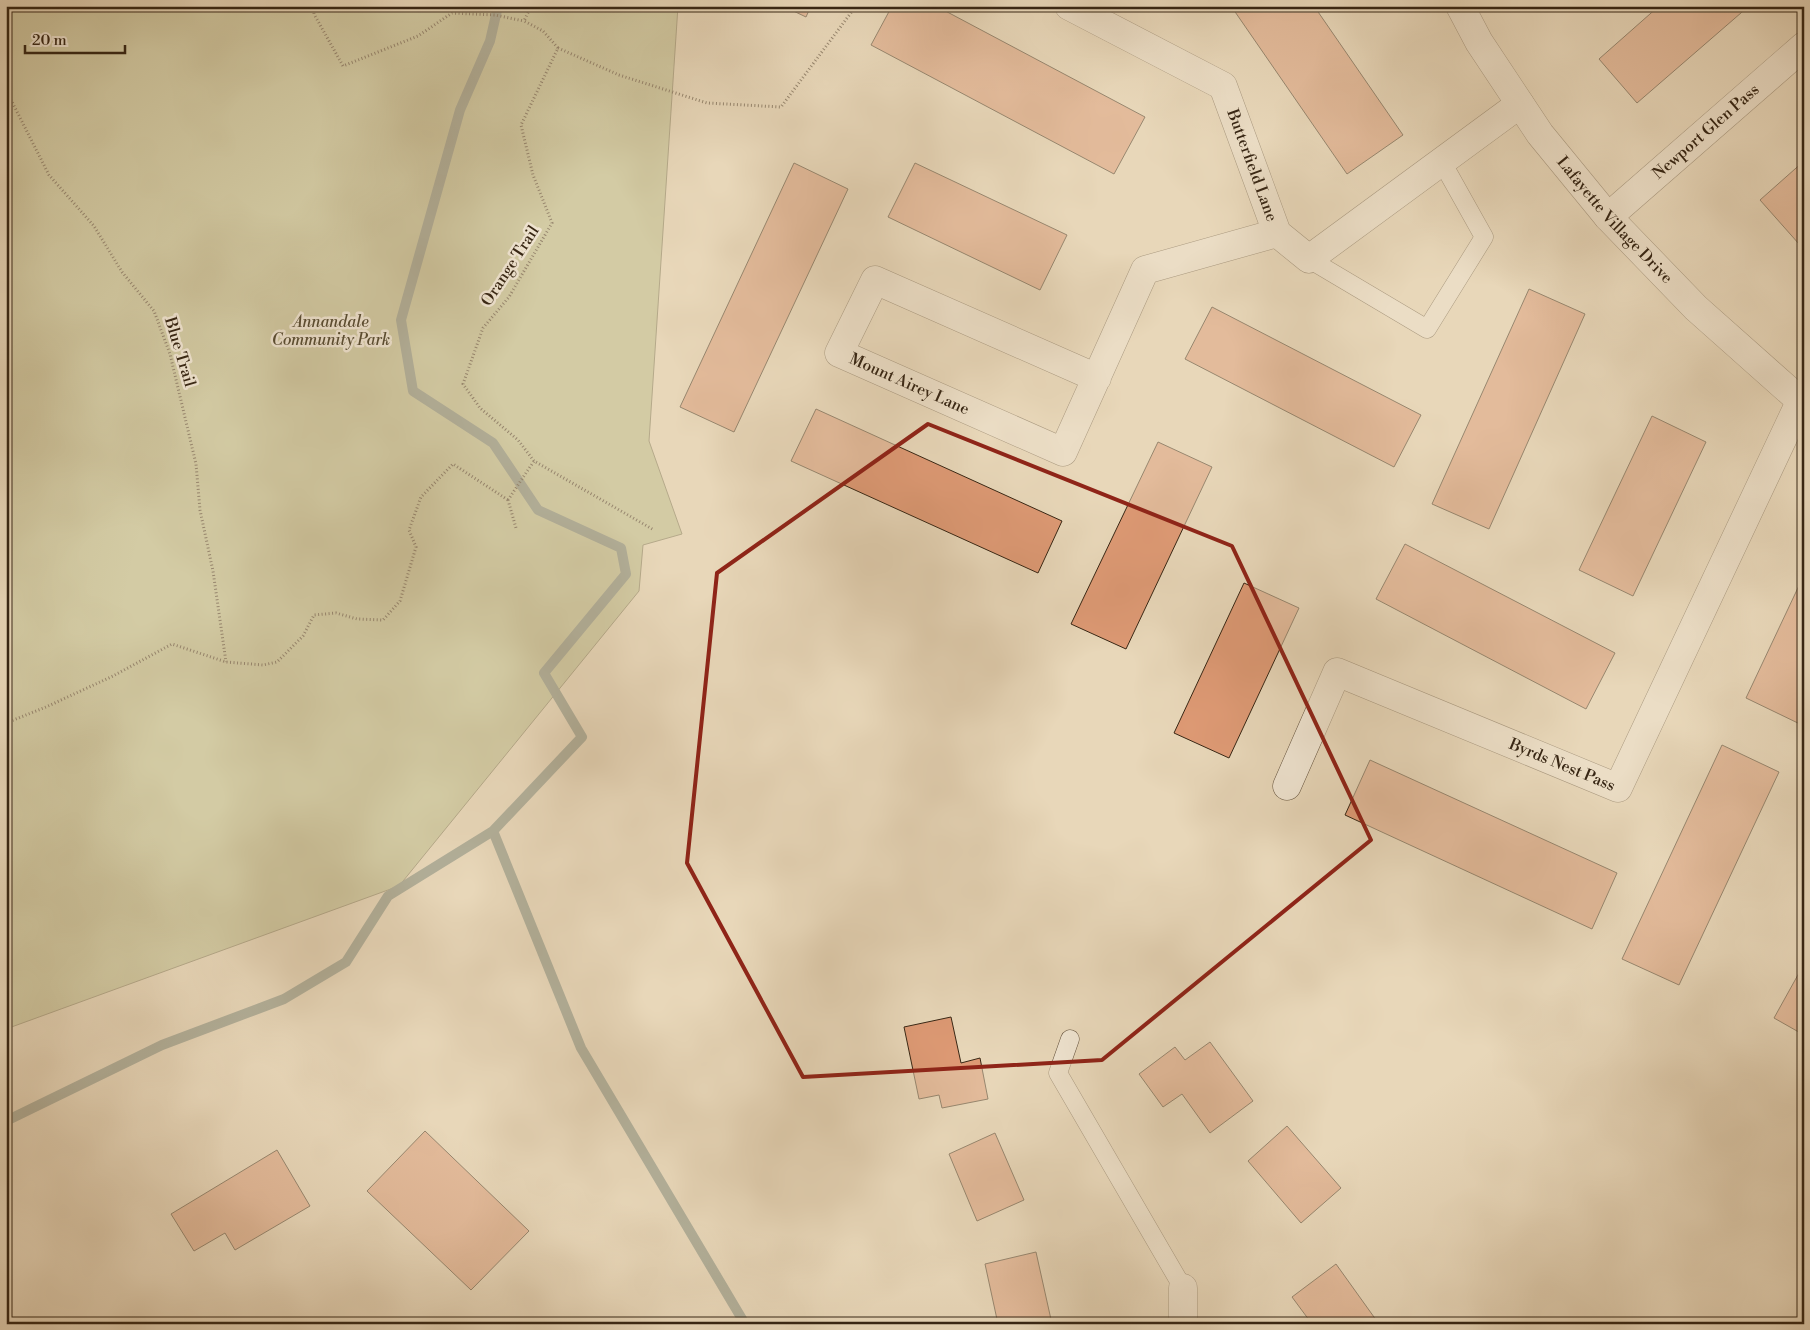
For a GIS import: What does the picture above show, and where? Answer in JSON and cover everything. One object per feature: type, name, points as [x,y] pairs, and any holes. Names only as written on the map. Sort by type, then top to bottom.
[{"type":"street","name":"Butterfield Lane","points":[[1070,6],[1223,86],[1277,233],[1309,259]]},
{"type":"street","name":"Lafayette Village Drive","points":[[1460,6],[1479,42],[1540,134],[1608,217],[1696,308],[1802,403]]},
{"type":"street","name":"Newport Glen Pass","points":[[1608,217],[1804,46]]},
{"type":"street","points":[[1309,259],[1520,104]]},
{"type":"street","name":"Mount Airey Lane","points":[[1097,378],[875,280],[839,353],[1063,452],[1097,378],[1145,270],[1277,233]]},
{"type":"street","name":"Byrds Nest Pass","points":[[1287,786],[1337,672],[1618,788],[1802,403]]},
{"type":"street","points":[[1183,1288],[1183,1324]]},
{"type":"lane","points":[[1309,259],[1426,329],[1484,237],[1442,162]]},
{"type":"lane","points":[[1070,1039],[1058,1073],[1183,1288]]},
{"type":"path","points":[[313,6],[314,14],[343,66],[418,36],[452,13],[495,15],[524,20],[543,31],[558,48],[620,76],[707,103],[782,107],[856,6]]},
{"type":"path","points":[[524,20],[531,6]]},
{"type":"path","name":"Orange Trail","points":[[558,48],[521,125],[533,175],[552,223],[509,296],[483,328],[463,384],[480,408],[518,440],[534,461],[654,530]]},
{"type":"path","name":"Blue Trail","points":[[6,90],[49,175],[94,226],[122,272],[154,311],[170,354],[196,464],[200,510],[213,572],[226,662]]},
{"type":"path","points":[[508,500],[534,461]]},
{"type":"path","points":[[6,723],[46,707],[112,676],[172,644],[226,662],[263,665],[277,662],[303,636],[314,615],[336,613],[357,619],[383,620],[400,601],[416,546],[409,530],[421,497],[453,464],[508,500],[516,528]]},
{"type":"highlighted area","points":[[928,424],[1232,546],[1371,840],[1102,1060],[803,1077],[687,863],[717,573]]},
{"type":"green space","name":"Annandale Community Park","points":[[6,6],[678,6],[649,441],[682,534],[643,545],[639,591],[399,886],[6,1029]]},
{"type":"building","points":[[783,6],[811,6],[806,17]]},
{"type":"building","points":[[892,6],[936,6],[1145,117],[1114,174],[871,45]]},
{"type":"building","points":[[1231,6],[1314,6],[1403,135],[1347,174]]},
{"type":"building","points":[[1659,6],[1749,6],[1637,103],[1599,59]]},
{"type":"building","points":[[1804,161],[1804,240],[1799,244],[1760,200]]},
{"type":"building","points":[[794,163],[848,189],[734,432],[680,407]]},
{"type":"building","points":[[915,163],[1067,235],[1040,290],[888,217]]},
{"type":"building","points":[[1529,289],[1585,314],[1489,529],[1432,504]]},
{"type":"building","points":[[1212,307],[1421,415],[1394,467],[1185,359]]},
{"type":"building","points":[[816,409],[1062,521],[1038,573],[791,461]]},
{"type":"building","points":[[1652,416],[1706,442],[1633,596],[1579,570]]},
{"type":"building","points":[[1158,442],[1212,467],[1126,649],[1071,624]]},
{"type":"building","points":[[1405,544],[1615,653],[1586,709],[1376,599]]},
{"type":"building","points":[[1804,575],[1804,722],[1802,725],[1746,698]]},
{"type":"building","points":[[1244,583],[1299,608],[1229,758],[1174,733]]},
{"type":"building","points":[[1722,745],[1779,772],[1679,985],[1622,959]]},
{"type":"building","points":[[1370,760],[1617,873],[1592,929],[1345,815]]},
{"type":"building","points":[[1804,964],[1804,1035],[1774,1018]]},
{"type":"building","points":[[951,1017],[961,1063],[980,1058],[988,1099],[942,1108],[939,1095],[919,1099],[904,1027]]},
{"type":"building","points":[[1210,1042],[1253,1101],[1210,1133],[1182,1094],[1163,1107],[1139,1074],[1175,1047],[1185,1060]]},
{"type":"building","points":[[1287,1126],[1341,1188],[1301,1223],[1248,1161]]},
{"type":"building","points":[[425,1131],[529,1231],[471,1290],[367,1191]]},
{"type":"building","points":[[995,1133],[1024,1200],[977,1221],[949,1154]]},
{"type":"building","points":[[277,1150],[310,1206],[235,1250],[225,1233],[194,1251],[171,1214]]},
{"type":"building","points":[[1036,1252],[1052,1324],[998,1324],[985,1264]]},
{"type":"building","points":[[1336,1264],[1379,1324],[1312,1324],[1292,1297]]},
{"type":"waterway","points":[[498,6],[490,41],[460,110],[401,320],[413,391],[493,443],[538,510],[621,548],[626,574],[544,673],[582,737],[493,831],[581,1048],[745,1324]]},
{"type":"waterway","points":[[6,1121],[162,1045],[284,999],[346,962],[388,896],[493,831]]}]
